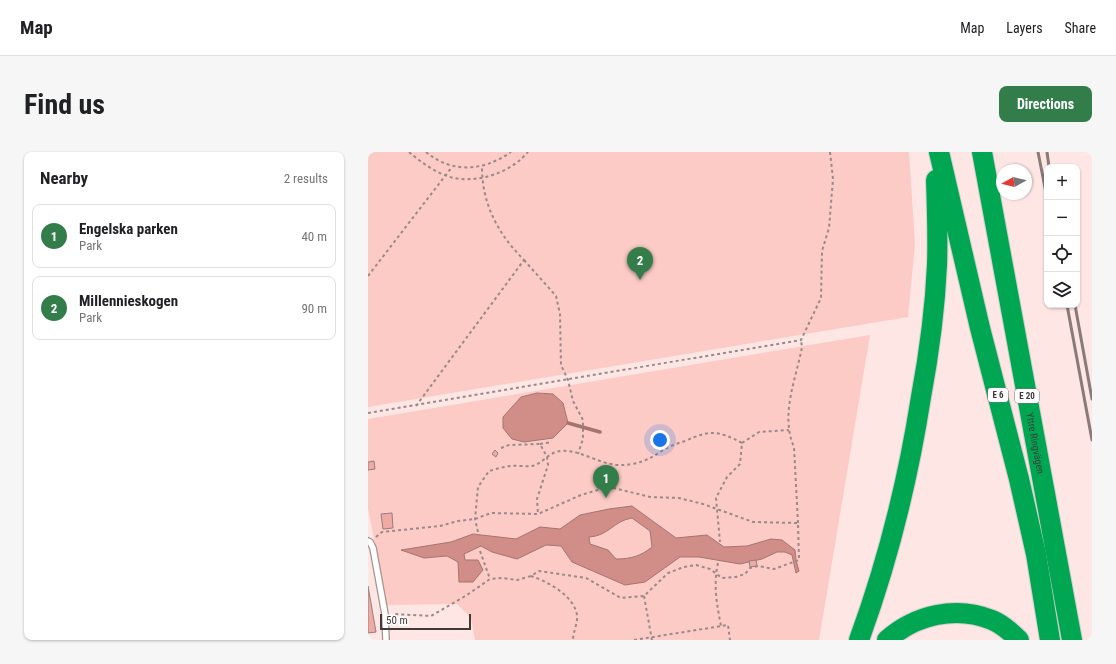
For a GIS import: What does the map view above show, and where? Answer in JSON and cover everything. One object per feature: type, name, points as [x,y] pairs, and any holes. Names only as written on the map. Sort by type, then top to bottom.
[{"type":"highway","points":[[859,640],[886,558],[900,505],[908,470],[926,369],[937,266],[936,152]]},
{"type":"highway","name":"E 6","points":[[939,152],[980,328],[1019,479],[1036,554],[1050,640]]},
{"type":"highway","name":"Yttre Ringvägen","points":[[982,152],[1072,640]]},
{"type":"highway","points":[[887,640],[905,626],[917,620],[952,612],[991,619],[1003,626],[1019,640]]},
{"type":"lane","points":[[369,541],[385,614],[386,640]]},
{"type":"path","points":[[409,152],[424,164],[444,174],[464,179],[482,177],[503,170],[523,158],[528,152]]},
{"type":"path","points":[[426,152],[433,158],[452,166],[466,168],[482,167],[500,160],[511,152]]},
{"type":"path","points":[[385,614],[431,616],[467,595],[490,579],[502,578],[517,580],[531,576],[539,571],[586,578],[621,598],[644,596],[668,573],[684,567],[696,565],[710,569],[722,578],[736,578],[745,574],[750,568],[758,566],[774,569],[799,560],[794,447],[789,430],[791,394],[800,360],[802,347],[801,340],[821,298],[822,251],[829,228],[833,179],[830,152]]},
{"type":"path","points":[[368,276],[444,174],[452,166]]},
{"type":"path","points":[[482,167],[485,197],[494,220],[507,242],[556,296],[560,314],[561,366],[568,380],[573,401],[583,420],[583,439],[578,454]]},
{"type":"path","points":[[416,406],[524,260]]},
{"type":"path","points":[[368,413],[801,340]]},
{"type":"path","points":[[742,443],[759,432],[789,430]]},
{"type":"path","points":[[478,532],[475,519],[478,487],[489,470],[511,466],[532,466],[561,451],[578,454],[614,465],[631,465],[648,460],[667,448],[706,432],[720,434],[742,443]]},
{"type":"path","points":[[500,448],[509,445],[552,442]]},
{"type":"path","points":[[720,542],[716,498],[727,477],[740,464],[742,443]]},
{"type":"path","points":[[538,514],[536,499],[547,472],[547,457],[540,444]]},
{"type":"path","points":[[369,541],[382,532],[440,526],[458,521],[475,519],[491,513],[538,514],[581,495],[614,488],[650,497],[679,498],[753,522],[798,523]]},
{"type":"path","points":[[480,551],[490,579]]},
{"type":"path","points":[[718,563],[716,575],[716,599],[721,626]]},
{"type":"path","points":[[531,576],[553,586],[574,604],[577,617],[573,640]]},
{"type":"path","points":[[644,596],[652,639]]},
{"type":"path","points":[[634,640],[652,639],[728,625],[730,640]]},
{"type":"shaded area","points":[[368,152],[909,152],[915,244],[908,317],[368,407]]},
{"type":"shaded area","points":[[870,335],[819,640],[475,640],[471,618],[457,604],[387,605],[368,509],[368,419]]},
{"type":"shaded area","points":[[537,393],[553,394],[563,403],[568,423],[553,438],[524,442],[512,439],[503,428],[503,417],[521,397]]},
{"type":"shaded area","points":[[632,506],[676,538],[707,535],[724,547],[747,546],[771,539],[782,540],[795,550],[799,571],[796,573],[792,555],[785,552],[777,552],[762,559],[740,564],[699,557],[680,557],[645,582],[625,585],[572,562],[561,546],[546,545],[517,559],[492,552],[481,546],[464,554],[465,560],[478,560],[483,570],[473,582],[459,582],[458,562],[447,556],[424,558],[401,550],[451,542],[473,534],[516,539],[540,527],[560,529],[580,515]],"holes":[[[632,518],[650,531],[652,547],[644,553],[631,558],[616,559],[608,550],[590,544],[589,537],[601,534],[620,522]]]},
{"type":"building","points":[[495,450],[498,453],[496,457],[492,454]]},
{"type":"building","points":[[374,461],[375,469],[368,470],[368,462]]},
{"type":"building","points":[[392,513],[393,528],[383,529],[381,514]]},
{"type":"building","points":[[756,560],[757,566],[750,567],[749,561]]},
{"type":"building","points":[[368,586],[376,632],[368,633]]},
{"type":"waterway","points":[[568,423],[600,432]]},
{"type":"railway","points":[[1038,152],[1044,183]]},
{"type":"railway","points":[[1047,152],[1049,164]]},
{"type":"railway","points":[[1068,308],[1092,440]]},
{"type":"railway","points":[[1076,308],[1092,399]]},
{"type":"place","name":"Millennieskogen","points":[[640,280]]},
{"type":"place","name":"Engelska parken","points":[[606,498]]}]
